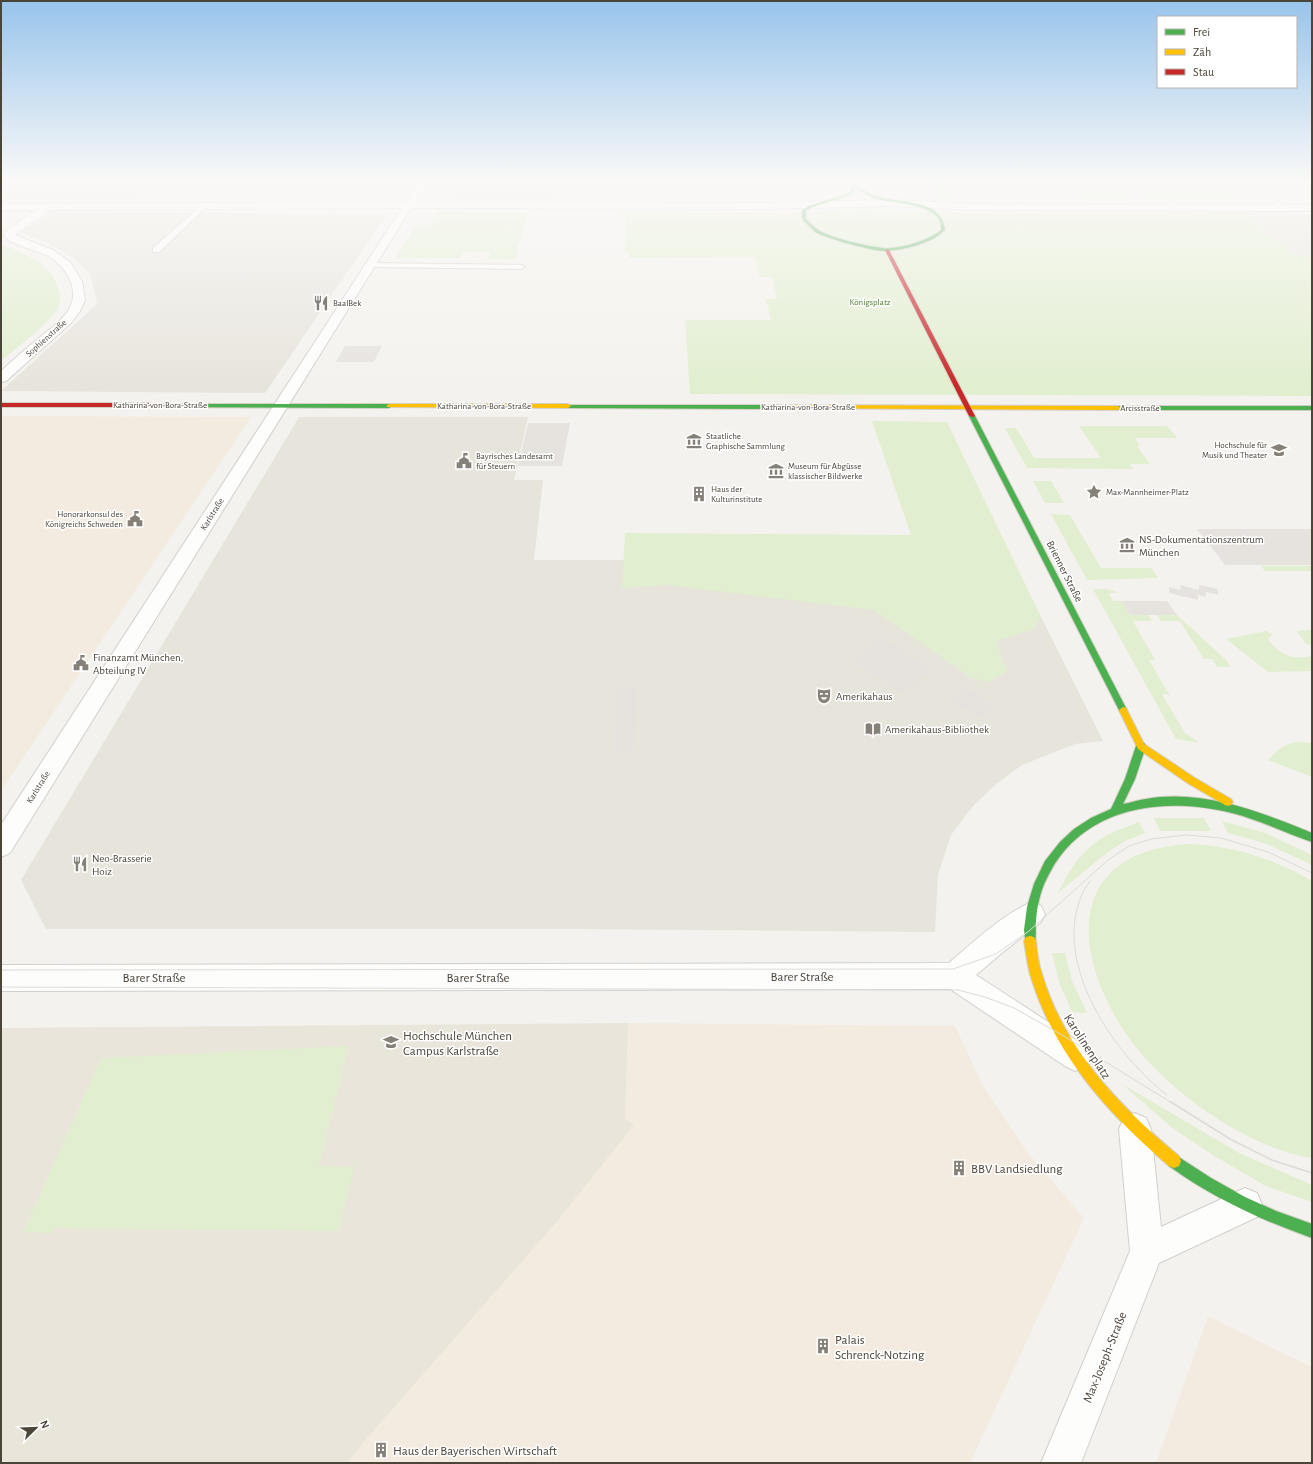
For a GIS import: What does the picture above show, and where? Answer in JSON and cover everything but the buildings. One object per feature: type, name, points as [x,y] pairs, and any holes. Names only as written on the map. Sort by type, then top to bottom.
[{"type":"main road","points":[[887,250],[968,407]]},
{"type":"main road","name":"Katharina-von-Bora-Straße","points":[[1,405],[968,407]]},
{"type":"main road","name":"Arcisstraße","points":[[968,407],[1312,408]]},
{"type":"main road","name":"Brienner Straße","points":[[968,407],[1141,746],[1192,782],[1249,813]]},
{"type":"main road","points":[[1115,810],[1130,779],[1141,746]]},
{"type":"main road","name":"Karolinenplatz","points":[[1312,838],[1280,824],[1249,813],[1202,803],[1164,801],[1115,810],[1100,817],[1076,832],[1058,849],[1044,872],[1032,914],[1029,931],[1030,946],[1039,984],[1059,1030],[1075,1056],[1096,1084],[1135,1129],[1199,1179],[1245,1205],[1283,1223],[1312,1231]]},
{"type":"main road","points":[[1283,1223],[1306,1240]]},
{"type":"street","name":"Sophienstraße","points":[[1,378],[64,322],[77,307],[79,299],[76,281],[70,270],[61,259],[42,250]]},
{"type":"street","name":"Karlstraße","points":[[1,846],[380,250]]},
{"type":"street","points":[[1032,914],[993,943],[954,976],[1075,1056]]},
{"type":"street","name":"Barer Straße","points":[[1,978],[954,976]]},
{"type":"street","name":"Max-Joseph-Straße","points":[[1061,1463],[1147,1251],[1135,1129]]},
{"type":"street","points":[[1147,1251],[1245,1205]]},
{"type":"lane","points":[[371,265],[521,267]]},
{"type":"shaded area","points":[[61,250],[362,250],[265,393],[1,391],[97,304],[90,274],[77,261]]},
{"type":"shaded area","points":[[1290,250],[1312,250],[1312,257],[1300,257]]},
{"type":"shaded area","points":[[345,346],[382,346],[374,362],[336,362]]},
{"type":"shaded area","points":[[1,416],[251,417],[1,791]]},
{"type":"shaded area","points":[[299,417],[528,417],[514,480],[543,480],[534,560],[714,560],[977,613],[1040,615],[1103,741],[1075,744],[1022,765],[996,784],[973,806],[951,835],[938,875],[935,932],[573,929],[46,929],[21,880]]},
{"type":"shaded area","points":[[528,423],[570,423],[562,466],[518,466]]},
{"type":"shaded area","points":[[1197,529],[1312,529],[1312,565],[1225,565]]},
{"type":"shaded area","points":[[1181,585],[1199,590],[1199,585],[1218,589],[1218,595],[1206,592],[1206,597],[1198,595],[1198,600],[1169,593],[1169,587],[1180,590]]},
{"type":"shaded area","points":[[1121,601],[1167,601],[1177,615],[1130,615]]},
{"type":"shaded area","points":[[882,638],[932,669],[903,694],[852,662]]},
{"type":"shaded area","points":[[617,688],[637,688],[635,751],[613,751]]},
{"type":"shaded area","points":[[966,688],[994,705],[980,718],[952,701]]},
{"type":"shaded area","points":[[628,1023],[955,1026],[983,1086],[1028,1153],[1084,1218],[970,1463],[347,1463],[555,1224],[634,1125],[625,1118]]},
{"type":"shaded area","points":[[628,1023],[625,1118],[634,1125],[555,1224],[347,1463],[1,1463],[1,1028]]},
{"type":"shaded area","points":[[1208,1316],[1312,1367],[1312,1463],[1156,1463]]},
{"type":"green space","points":[[1,250],[15,250],[44,266],[50,273],[60,292],[60,304],[48,320],[2,360]]},
{"type":"green space","points":[[400,250],[517,250],[515,259],[488,259],[490,252],[463,252],[460,258],[396,258]]},
{"type":"green space","name":"Königsplatz","points":[[625,250],[1290,250],[1300,257],[1312,257],[1312,396],[690,394],[685,320],[771,320],[766,299],[777,299],[772,277],[760,277],[755,257],[629,258],[629,253],[625,253]]},
{"type":"green space","points":[[872,421],[947,422],[1040,615],[1034,629],[996,641],[1007,671],[988,682],[970,677],[874,610],[668,585],[622,588],[625,533],[911,535]]},
{"type":"green space","points":[[1079,426],[1167,426],[1177,438],[1135,438],[1140,446],[1137,446],[1150,464],[1130,464],[1133,469],[1027,468],[1005,428],[1016,428],[1034,458],[1101,458]]},
{"type":"green space","points":[[1033,481],[1051,481],[1064,503],[1045,503]]},
{"type":"green space","points":[[1051,514],[1070,515],[1101,568],[1151,568],[1158,578],[1087,580]]},
{"type":"green space","points":[[1261,566],[1312,566],[1312,571],[1265,571]]},
{"type":"green space","points":[[1093,589],[1103,589],[1118,593],[1109,593],[1113,601],[1121,601],[1130,615],[1148,615],[1152,621],[1133,621],[1155,660],[1149,660],[1170,696],[1162,694],[1185,733],[1200,743],[1176,739]]},
{"type":"green space","points":[[1158,615],[1177,615],[1226,660],[1230,667],[1217,667],[1212,659],[1204,659],[1180,621],[1161,621]]},
{"type":"green space","points":[[1312,630],[1312,646],[1305,643],[1297,631]]},
{"type":"green space","points":[[1266,631],[1272,634],[1268,639],[1272,644],[1287,655],[1293,657],[1312,656],[1312,671],[1268,672],[1226,639]]},
{"type":"green space","points":[[1297,742],[1312,743],[1312,777],[1268,760],[1281,748],[1288,744]]},
{"type":"green space","points":[[1154,818],[1204,818],[1211,831],[1160,831]]},
{"type":"green space","points":[[1222,821],[1265,833],[1312,855],[1312,865],[1267,844],[1228,833]]},
{"type":"green space","points":[[1139,822],[1145,833],[1123,842],[1100,858],[1058,893],[1073,866],[1090,847],[1110,834]]},
{"type":"green space","points":[[1190,844],[1206,845],[1253,855],[1283,866],[1312,881],[1312,1158],[1287,1152],[1262,1143],[1237,1131],[1189,1099],[1148,1062],[1132,1042],[1112,1011],[1097,978],[1090,946],[1090,915],[1099,888],[1118,866],[1148,851]]},
{"type":"green space","points":[[1052,953],[1065,953],[1072,981],[1087,1013],[1072,1012],[1059,982]]},
{"type":"green space","points":[[349,1046],[319,1166],[354,1167],[339,1231],[56,1228],[53,1233],[23,1232],[101,1058]]},
{"type":"green space","points":[[1122,1084],[1241,1154],[1310,1184],[1312,1189],[1312,1202],[1266,1186],[1216,1157],[1171,1127]]},
{"type":"tram line","points":[[1,970],[953,969],[996,954],[1029,931],[1108,860],[1129,846],[1151,839],[1186,835],[1221,838],[1268,852],[1312,873]]},
{"type":"tram line","points":[[1090,881],[1081,897],[1075,924],[1075,951],[1082,979],[1094,1007],[1110,1033],[1128,1057],[1147,1078],[1167,1095]]},
{"type":"tram line","points":[[1,987],[958,990],[985,997],[1014,1008],[1062,1035],[1172,1103]]},
{"type":"tram line","points":[[1171,1102],[1230,1139],[1272,1160],[1312,1173]]},
{"type":"traffic: fast","points":[[150,405],[389,406]]},
{"type":"traffic: fast","points":[[568,406],[770,407]]},
{"type":"traffic: fast","points":[[1118,408],[1312,408]]},
{"type":"traffic: fast","points":[[972,416],[1123,710]]},
{"type":"traffic: fast","points":[[1115,810],[1130,779],[1141,746]]},
{"type":"traffic: fast","points":[[1030,941],[1030,919],[1035,896],[1039,884],[1055,855],[1063,845],[1078,832],[1094,821],[1120,809],[1147,803],[1175,801],[1203,803],[1232,809],[1259,817],[1312,838]]},
{"type":"traffic: fast","points":[[1174,1161],[1206,1183],[1240,1202],[1276,1218],[1312,1231]]},
{"type":"traffic: slow","points":[[389,406],[568,406]]},
{"type":"traffic: slow","points":[[770,407],[1118,408]]},
{"type":"traffic: slow","points":[[1123,710],[1141,746],[1192,781],[1228,802]]},
{"type":"traffic: slow","points":[[1030,941],[1036,973],[1046,1004],[1062,1035],[1080,1064],[1125,1117],[1174,1161]]},
{"type":"traffic: jam","points":[[887,250],[972,416]]},
{"type":"traffic: jam","points":[[1,405],[150,405]]},
{"type":"place","name":"BaalBek","points":[[321,303]]},
{"type":"place","name":"Staatliche Graphische Sammlung","points":[[694,441]]},
{"type":"place","name":"Hochschule für Musik und Theater","points":[[1279,450]]},
{"type":"place","name":"Bayrisches Landesamt für Steuern","points":[[464,461]]},
{"type":"place","name":"Museum für Abgüsse klassischer Bildwerke","points":[[776,471]]},
{"type":"place","name":"Max-Mannheimer-Platz","points":[[1094,492]]},
{"type":"place","name":"Haus der Kulturinstitute","points":[[699,494]]},
{"type":"place","name":"Honorarkonsul des Königreichs Schweden","points":[[135,519]]},
{"type":"place","name":"NS-Dokumentationszentrum München","points":[[1127,545]]},
{"type":"place","name":"Finanzamt München, Abteilung IV","points":[[81,663]]},
{"type":"place","name":"Amerikahaus","points":[[824,696]]},
{"type":"place","name":"Amerikahaus-Bibliothek","points":[[873,729]]},
{"type":"place","name":"Neo-Brasserie Hoiz","points":[[80,864]]},
{"type":"place","name":"Hochschule München Campus Karlstraße","points":[[391,1042]]},
{"type":"place","name":"BBV Landsiedlung","points":[[959,1168]]},
{"type":"place","name":"Palais Schrenck-Notzing","points":[[823,1346]]},
{"type":"place","name":"Haus der Bayerischen Wirtschaft","points":[[381,1450]]}]
